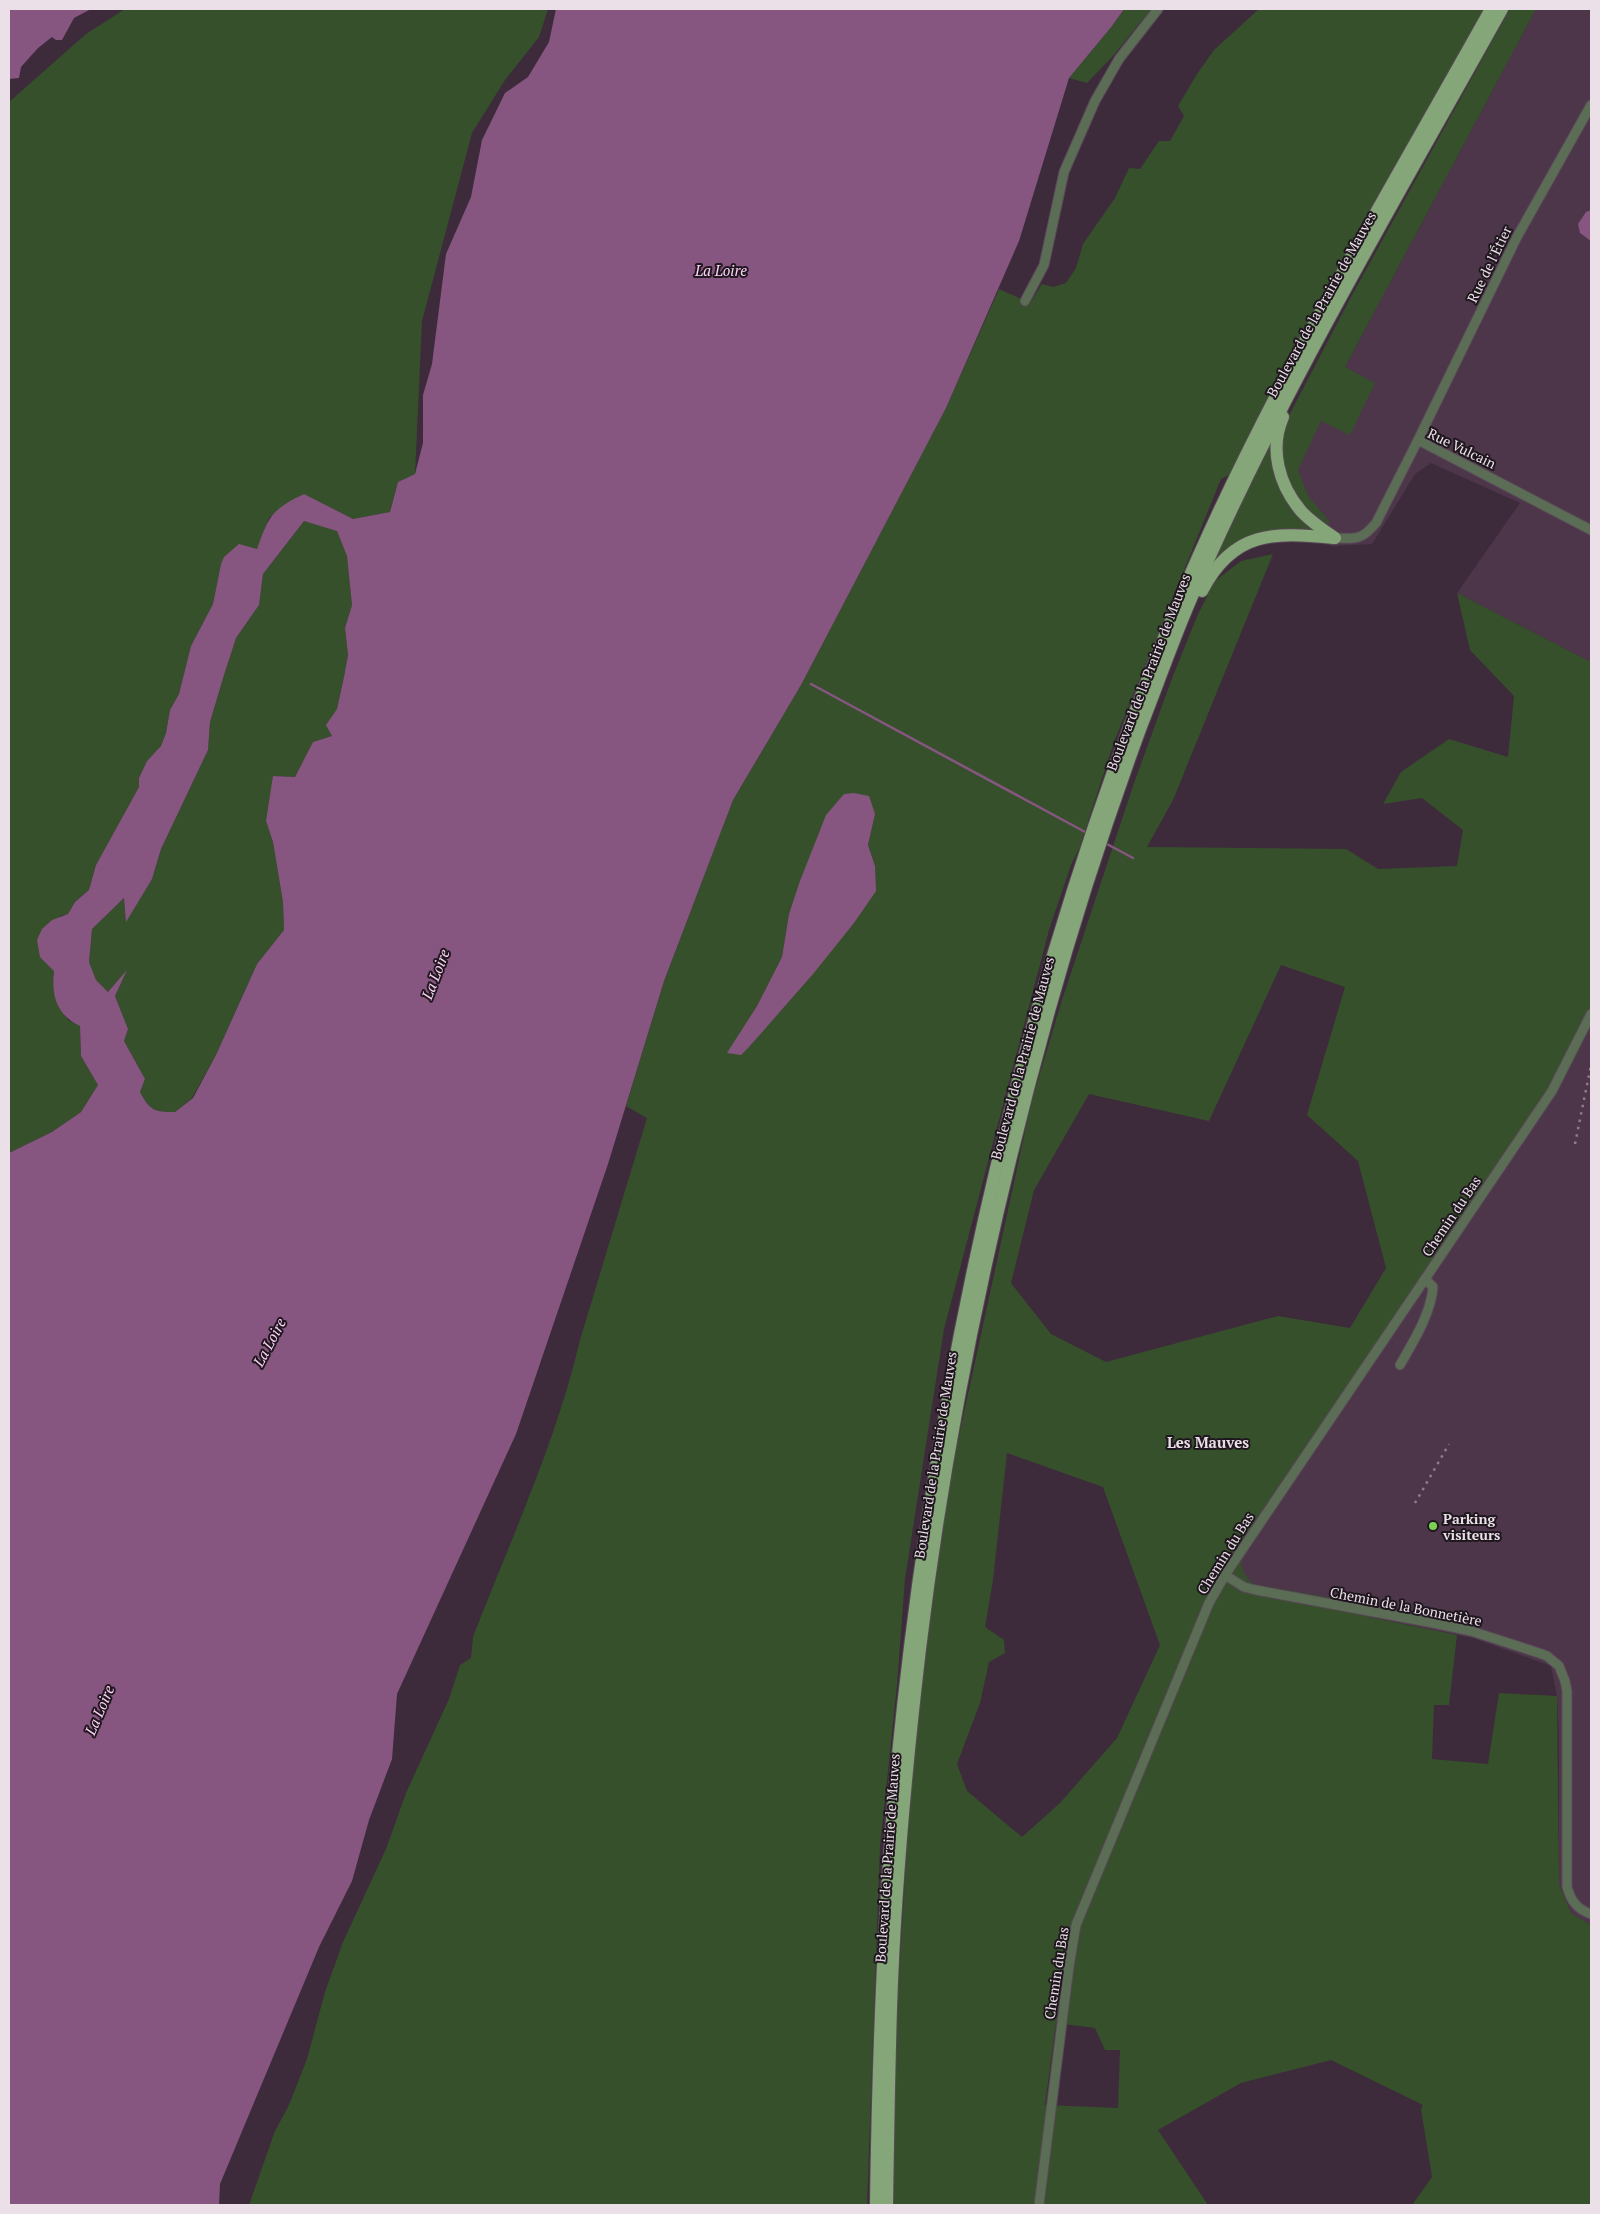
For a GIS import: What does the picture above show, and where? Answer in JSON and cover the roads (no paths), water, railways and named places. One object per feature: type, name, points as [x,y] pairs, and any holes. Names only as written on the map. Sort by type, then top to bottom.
[{"type":"main road","name":"Boulevard de la Prairie de Mauves","points":[[876,2205],[881,2004],[888,1881],[898,1755],[926,1528],[946,1408],[997,1167],[1057,943],[1130,725],[1184,589],[1227,495],[1272,402],[1491,9]]},
{"type":"main road","name":"Boulevard de la Prairie de Mauves","points":[[887,2205],[891,2004],[908,1765],[920,1647],[955,1415],[984,1269],[1023,1105],[1071,934],[1101,839],[1133,749],[1193,594],[1273,422],[1502,9]]},
{"type":"main road","points":[[1334,538],[1301,511],[1280,476],[1276,449],[1280,424],[1299,385],[1422,162],[1439,122]]},
{"type":"main road","points":[[1133,749],[1140,737],[1194,608],[1213,574],[1226,558],[1247,544],[1272,535],[1334,538]]},
{"type":"street","points":[[1024,301],[1044,265],[1064,172],[1095,101],[1119,59],[1158,9]]},
{"type":"street","name":"Rue de l'Étier","points":[[1418,440],[1517,236],[1591,104]]},
{"type":"street","name":"Rue Vulcain","points":[[1334,538],[1355,540],[1367,535],[1376,523],[1418,440],[1591,530]]},
{"type":"street","name":"Chemin du Bas","points":[[1039,2205],[1076,1925],[1127,1807],[1201,1621],[1225,1575],[1552,1091],[1591,1014]]},
{"type":"street","points":[[1400,1366],[1418,1331],[1430,1300],[1433,1287],[1425,1279]]},
{"type":"street","name":"Chemin de la Bonnetière","points":[[1225,1575],[1244,1587],[1286,1597],[1471,1632],[1539,1653],[1553,1660],[1562,1672],[1567,1691],[1567,1887],[1573,1902],[1579,1908],[1591,1914]]},
{"type":"water","points":[[9,9],[91,9],[74,18],[62,40],[56,40],[52,37],[38,48],[21,67],[19,78],[9,79]]},
{"type":"water","name":"La Loire","points":[[556,9],[1124,9],[1069,78],[1019,241],[946,408],[801,685],[733,800],[664,981],[608,1164],[516,1434],[397,1694],[392,1759],[369,1820],[352,1881],[319,1947],[220,2184],[219,2205],[9,2205],[9,1153],[52,1132],[81,1112],[98,1085],[81,1056],[80,1026],[72,1022],[57,1004],[53,980],[54,971],[40,957],[37,940],[42,929],[52,920],[68,914],[75,902],[89,890],[96,865],[139,787],[139,778],[147,761],[161,746],[166,733],[170,710],[179,694],[191,646],[213,604],[224,557],[239,544],[257,549],[268,521],[273,515],[284,505],[304,494],[353,519],[390,512],[398,482],[415,474],[423,443],[423,395],[432,364],[446,254],[471,197],[482,140],[505,93],[528,77],[549,42]],"holes":[[[304,521],[337,531],[347,556],[352,605],[345,628],[348,655],[344,677],[337,709],[326,725],[332,736],[313,742],[295,777],[273,776],[266,821],[273,842],[283,902],[284,930],[257,964],[216,1055],[193,1098],[175,1112],[158,1111],[150,1107],[140,1092],[145,1079],[124,1041],[128,1029],[115,996],[127,970],[108,992],[96,980],[89,962],[92,929],[124,898],[126,922],[152,879],[161,849],[208,750],[210,722],[224,675],[236,638],[259,605],[263,574]]]},
{"type":"water","points":[[1591,210],[1591,241],[1580,233],[1578,224],[1586,212]]},
{"type":"water","points":[[854,793],[869,796],[875,814],[868,845],[875,866],[876,891],[854,923],[813,974],[749,1047],[741,1055],[727,1053],[757,1006],[782,957],[789,914],[826,815],[844,794]]},
{"type":"waterway","points":[[811,684],[1087,833]]},
{"type":"waterway","points":[[1105,843],[1133,858]]},
{"type":"railway","points":[[1575,1144],[1591,1065]]},
{"type":"railway","points":[[1415,1503],[1449,1444]]},
{"type":"place","name":"Parking visiteurs","points":[[1433,1526]]},
{"type":"district","name":"Les Mauves","points":[[1208,1442]]}]
